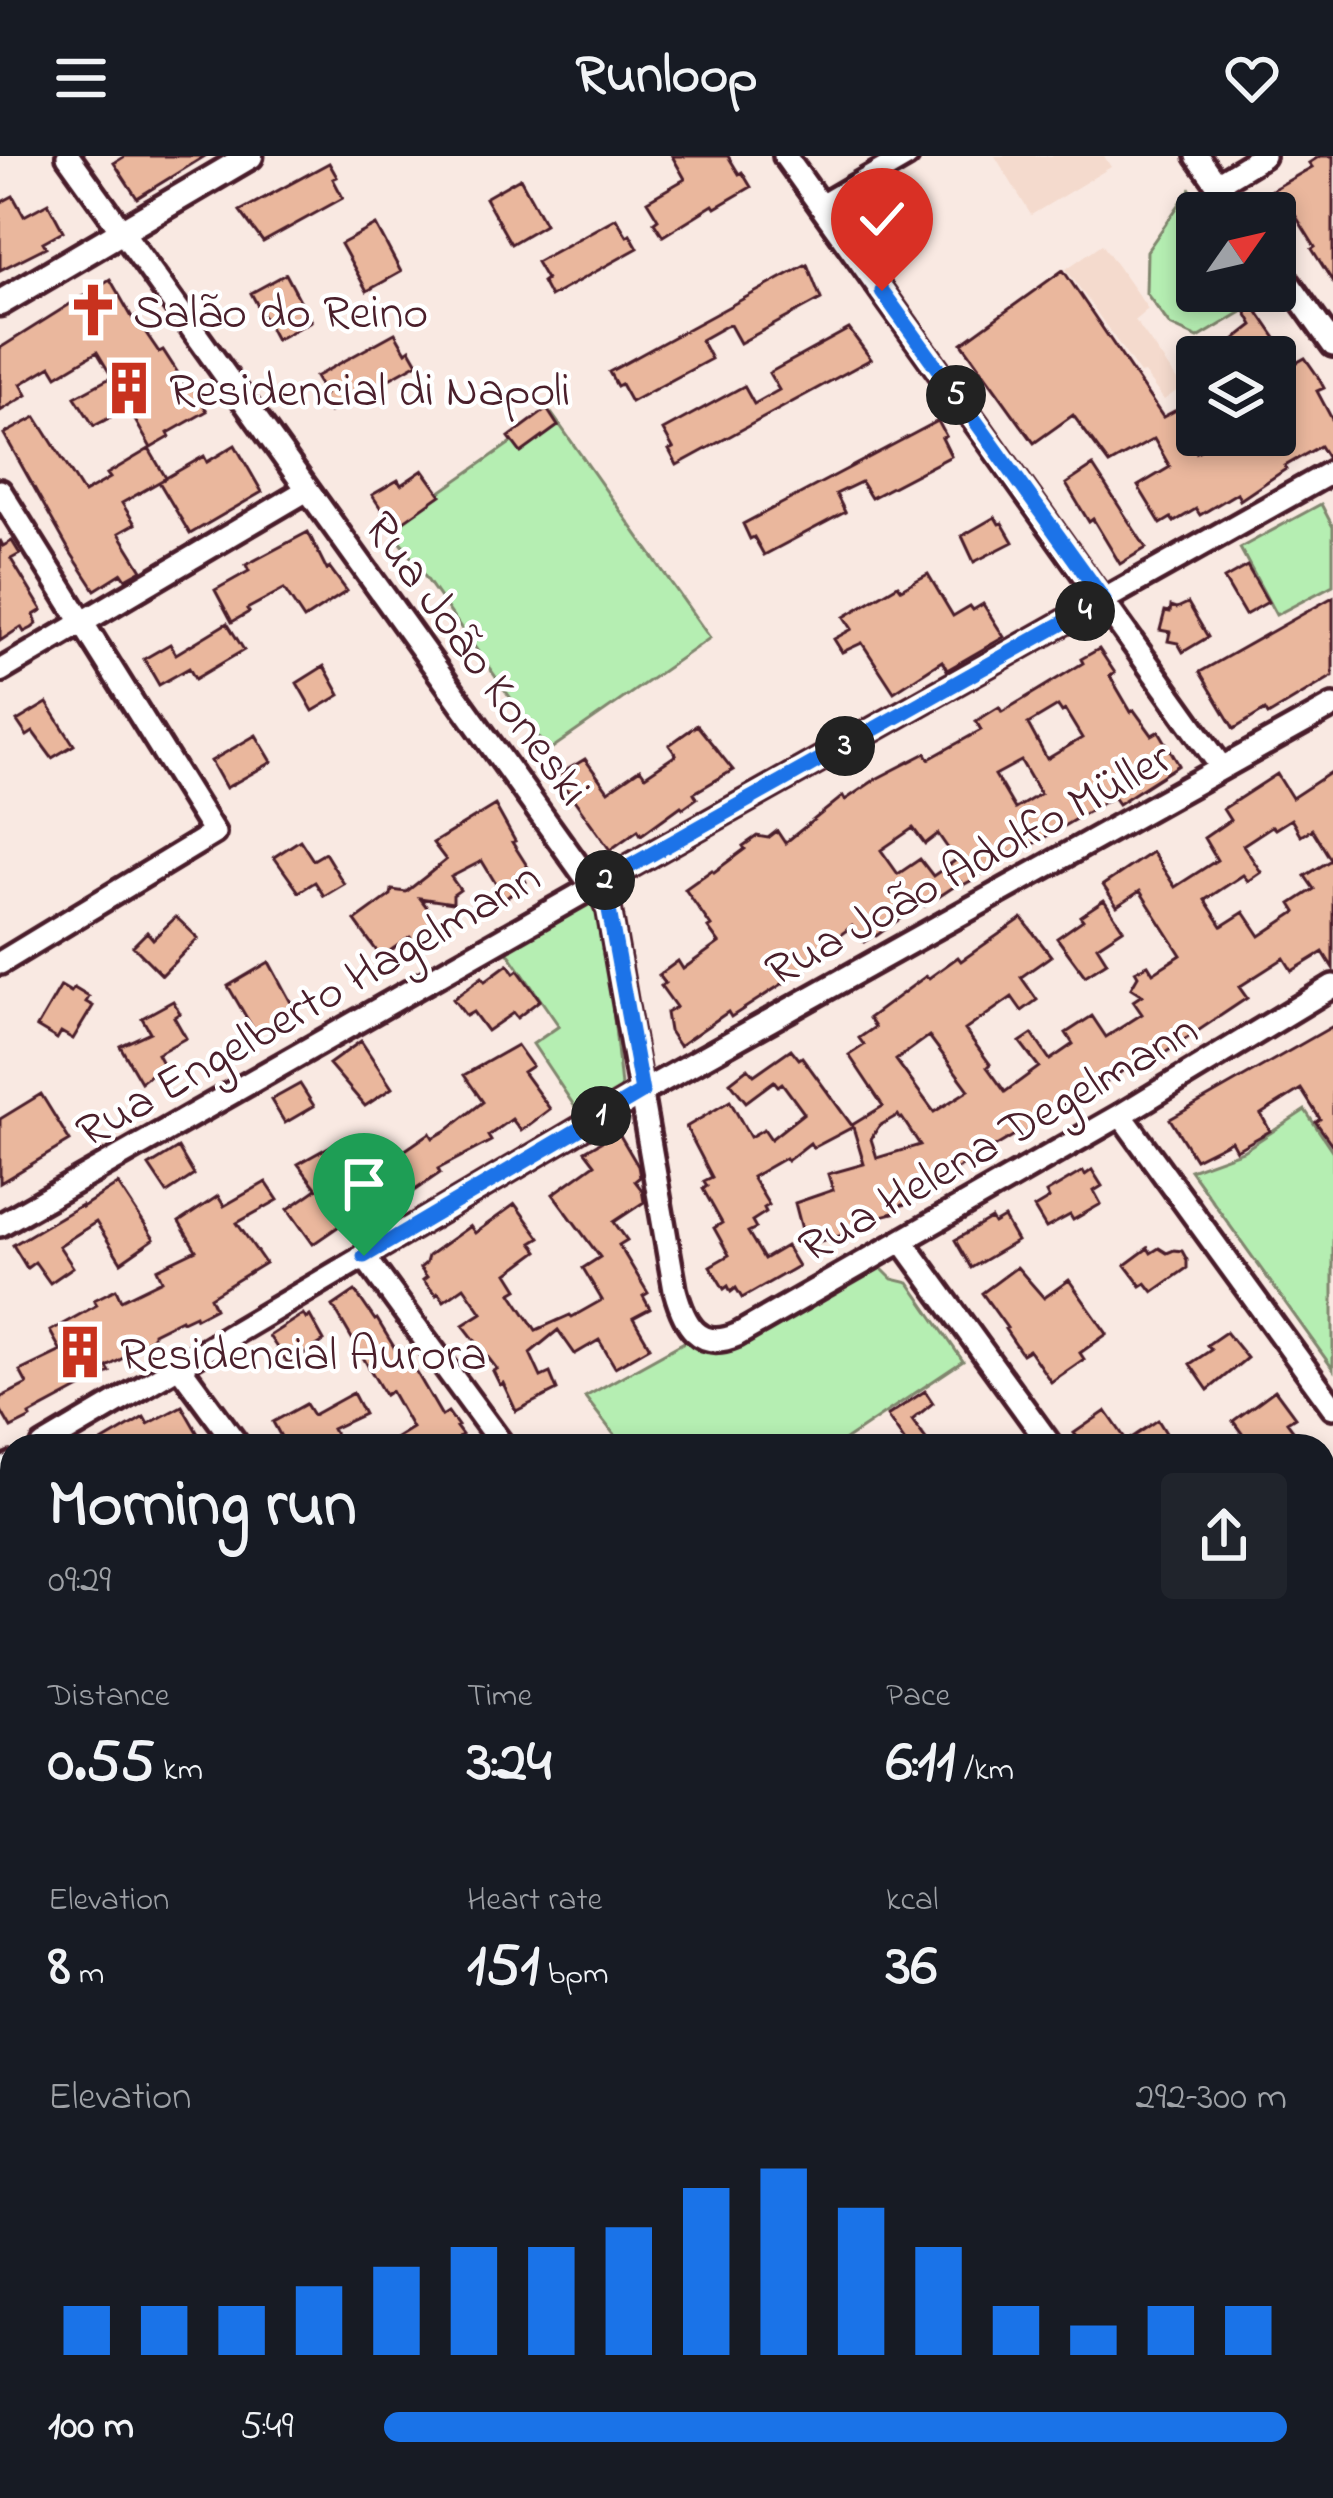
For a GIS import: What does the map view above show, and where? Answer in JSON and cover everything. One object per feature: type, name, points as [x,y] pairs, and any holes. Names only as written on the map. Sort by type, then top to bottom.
[{"type":"street","name":"Rua João Koneski","points":[[68,156],[604,899],[675,1290],[687,1323],[698,1335]]},
{"type":"street","points":[[0,303],[250,156]]},
{"type":"street","points":[[785,156],[1222,768]]},
{"type":"street","points":[[821,206],[907,156]]},
{"type":"street","points":[[1197,156],[1223,192]]},
{"type":"street","points":[[1217,184],[1263,156]]},
{"type":"street","points":[[1296,293],[1333,345]]},
{"type":"street","name":"Rua Engelberto Hagelmann","points":[[0,1225],[1333,471]]},
{"type":"street","points":[[0,671],[307,490]]},
{"type":"street","points":[[0,491],[214,833],[0,963]]},
{"type":"street","name":"Rua João Adolfo Müller","points":[[63,1434],[642,1092],[1333,706]]},
{"type":"street","name":"Rua Helena Degelmann","points":[[698,1335],[716,1341],[737,1335],[1121,1115],[1333,986]]},
{"type":"street","points":[[1121,1115],[1333,1407]]},
{"type":"street","points":[[903,1241],[1042,1434]]},
{"type":"street","points":[[364,1256],[494,1434]]},
{"type":"street","points":[[179,1366],[229,1434]]},
{"type":"shaded area","points":[[995,156],[1104,156],[1111,167],[1031,215]]},
{"type":"shaded area","points":[[1102,244],[1148,309],[1135,320],[1176,378],[1176,391],[1164,400],[1144,373],[1140,374],[1066,269]]},
{"type":"green space","points":[[1176,209],[1176,312],[1242,312],[1201,336],[1170,325],[1146,293],[1147,251]]},
{"type":"green space","points":[[552,414],[710,638],[548,751],[390,527]]},
{"type":"green space","points":[[1321,504],[1333,527],[1333,585],[1276,615],[1240,548]]},
{"type":"green space","points":[[580,900],[599,907],[604,920],[622,1096],[583,1119],[533,1044],[559,1026],[502,944]]},
{"type":"green space","points":[[1305,1110],[1333,1152],[1333,1369],[1190,1170],[1243,1151]]},
{"type":"green space","points":[[881,1268],[892,1279],[909,1283],[963,1361],[854,1434],[614,1434],[585,1397],[688,1340],[703,1347],[744,1342]]},
{"type":"building","points":[[125,156],[205,156],[137,198],[114,163]]},
{"type":"building","points":[[672,156],[728,156],[751,187],[663,236],[647,201],[685,179]]},
{"type":"building","points":[[1320,156],[1333,156],[1333,282],[1296,216],[1296,192],[1272,190],[1312,167],[1309,163]]},
{"type":"building","points":[[329,163],[343,198],[263,242],[240,211]]},
{"type":"building","points":[[520,178],[545,224],[511,244],[485,198]]},
{"type":"building","points":[[13,196],[24,216],[48,203],[63,231],[43,242],[46,247],[0,270],[0,203]]},
{"type":"building","points":[[616,218],[638,248],[550,297],[536,262]]},
{"type":"building","points":[[376,225],[401,272],[367,291],[341,244]]},
{"type":"building","points":[[807,264],[821,299],[740,343],[730,325],[726,326],[701,340],[711,359],[631,402],[621,384],[617,386],[609,372]]},
{"type":"building","points":[[1063,270],[1163,417],[1176,410],[1176,456],[1296,456],[1296,363],[1305,358],[1324,388],[1317,391],[1333,421],[1333,456],[1327,457],[1320,446],[1240,500],[1237,493],[1200,515],[1196,509],[1161,524],[1138,486],[1170,467],[1154,439],[1109,464],[1073,415],[1034,443],[962,343]]},
{"type":"building","points":[[286,274],[311,321],[276,340],[251,293]]},
{"type":"building","points":[[110,279],[133,319],[159,352],[163,350],[189,390],[193,387],[207,411],[151,448],[128,408],[94,426],[75,397],[112,377],[97,352],[57,376],[51,366],[21,384],[27,395],[0,411],[0,348]]},
{"type":"building","points":[[1246,312],[1258,312],[1275,336],[1239,336],[1253,325]]},
{"type":"building","points":[[849,329],[871,359],[677,465],[663,430],[744,386],[754,404],[779,390],[769,373]]},
{"type":"building","points":[[395,333],[418,363],[330,412],[315,377]]},
{"type":"building","points":[[547,409],[558,426],[521,453],[509,437]]},
{"type":"building","points":[[36,417],[84,493],[149,449],[166,478],[122,503],[135,524],[119,533],[142,570],[126,579],[122,573],[95,590],[4,434]]},
{"type":"building","points":[[938,421],[951,456],[871,498],[861,482],[836,494],[845,512],[764,555],[754,537],[750,539],[743,524]]},
{"type":"building","points":[[235,445],[262,492],[190,534],[159,482],[204,456],[207,462]]},
{"type":"building","points":[[1093,466],[1146,548],[1120,564],[1066,484]]},
{"type":"building","points":[[423,470],[441,495],[394,528],[372,495],[398,480],[401,485]]},
{"type":"building","points":[[995,517],[1013,542],[974,562],[962,536]]},
{"type":"building","points":[[308,532],[327,570],[347,591],[304,619],[284,589],[232,622],[215,590],[249,571],[246,565]]},
{"type":"building","points":[[0,540],[3,546],[12,541],[20,554],[11,559],[42,610],[34,615],[37,624],[32,628],[24,632],[21,627],[0,641]]},
{"type":"building","points":[[1247,566],[1268,602],[1245,615],[1224,579]]},
{"type":"building","points":[[928,574],[953,616],[983,604],[1004,637],[947,670],[942,661],[894,692],[862,643],[842,652],[834,639],[852,629],[844,617],[898,585],[901,589]]},
{"type":"building","points":[[1333,597],[1333,676],[1268,715],[1265,710],[1234,729],[1200,672]]},
{"type":"building","points":[[1188,603],[1208,637],[1183,652],[1178,643],[1168,641],[1170,632],[1160,630],[1165,611]]},
{"type":"building","points":[[227,623],[244,650],[195,679],[189,668],[159,685],[144,659],[170,644],[176,654]]},
{"type":"building","points":[[1099,649],[1131,712],[1152,735],[1159,731],[1179,765],[1118,804],[1113,797],[1011,853],[976,878],[961,882],[925,906],[922,903],[864,942],[852,926],[815,954],[819,960],[679,1046],[669,1031],[666,1013],[676,1007],[659,975],[678,961],[683,969],[719,943],[685,889],[757,836],[768,838],[777,831],[785,843],[843,796],[845,800],[926,753],[929,759],[981,730],[976,721],[999,707],[1002,712],[1083,663],[1081,659]],"holes":[[[1058,706],[1082,738],[1047,759],[1028,724]],[[1021,761],[1040,794],[1015,809],[995,775]],[[913,828],[925,844],[938,834],[956,860],[933,876],[920,859],[898,874],[881,850]]]},
{"type":"building","points":[[324,666],[340,695],[313,711],[297,683]]},
{"type":"building","points":[[47,703],[74,745],[52,758],[33,732],[27,736],[17,721]]},
{"type":"building","points":[[697,725],[733,770],[694,793],[697,798],[683,808],[610,850],[557,776],[585,759],[608,791],[640,769],[645,776],[676,755],[669,745]]},
{"type":"building","points":[[256,735],[272,762],[226,788],[211,761]]},
{"type":"building","points":[[1333,771],[1333,968],[1323,952],[1292,971],[1284,958],[1239,987],[1247,998],[1141,1069],[1136,1062],[1071,1111],[1064,1103],[1021,1137],[1018,1133],[932,1184],[935,1189],[921,1193],[922,1200],[877,1217],[880,1225],[806,1245],[795,1203],[833,1190],[828,1174],[864,1164],[852,1125],[883,1106],[849,1055],[864,1045],[859,1038],[875,1027],[869,1018],[926,976],[958,957],[961,961],[1022,918],[1051,956],[1021,977],[1037,1000],[1022,1011],[1012,997],[965,1030],[1005,1092],[1039,1067],[1020,1042],[1032,1034],[1050,1060],[1073,1044],[1066,1033],[1092,1016],[1106,1037],[1142,1014],[1133,1001],[1142,995],[1131,988],[1138,976],[1135,971],[1148,965],[1153,973],[1181,955],[1140,891],[1117,906],[1103,885],[1152,852],[1175,887],[1217,860],[1204,838],[1230,820],[1223,809],[1277,774],[1292,798]],"holes":[[[1291,819],[1301,836],[1312,829],[1331,860],[1305,876],[1314,889],[1291,904],[1296,912],[1260,936],[1244,912],[1222,926],[1205,900],[1243,875],[1248,881],[1261,872],[1243,845]],[[929,1036],[969,1090],[934,1112],[896,1060]],[[898,1115],[920,1145],[877,1158],[871,1139],[879,1126]]]},
{"type":"building","points":[[495,805],[531,872],[523,877],[526,882],[505,899],[482,861],[451,877],[460,890],[453,895],[453,903],[420,898],[438,930],[417,946],[410,937],[381,957],[355,921],[392,890],[406,892],[446,860],[433,843]]},
{"type":"building","points":[[300,840],[313,860],[325,853],[344,884],[324,896],[315,882],[299,892],[274,857]]},
{"type":"building","points":[[1104,900],[1123,929],[1097,946],[1107,962],[1085,976],[1057,938]]},
{"type":"building","points":[[176,917],[198,938],[162,975],[133,946],[147,932],[153,939]]},
{"type":"building","points":[[269,962],[295,1010],[255,1032],[228,986]]},
{"type":"building","points":[[508,964],[540,1000],[517,1018],[513,1013],[487,1031],[473,1012],[466,1016],[453,999]]},
{"type":"building","points":[[61,986],[89,997],[86,1002],[93,1006],[73,1039],[61,1032],[57,1039],[37,1027]]},
{"type":"building","points":[[173,1001],[180,1013],[174,1017],[186,1038],[157,1054],[163,1065],[141,1082],[120,1046],[150,1032],[142,1018]]},
{"type":"building","points":[[1333,1026],[1333,1146],[1301,1089],[1261,1114],[1270,1131],[1236,1150],[1231,1141],[1195,1159],[1170,1119]]},
{"type":"building","points":[[361,1041],[392,1088],[365,1106],[329,1064]]},
{"type":"building","points":[[517,1045],[532,1066],[523,1072],[550,1109],[521,1131],[512,1119],[488,1136],[491,1141],[438,1169],[440,1173],[380,1214],[377,1209],[352,1224],[342,1224],[313,1244],[288,1209],[317,1189],[298,1164],[334,1144],[345,1163],[376,1144],[388,1162],[430,1133],[433,1138],[483,1102],[464,1075]]},
{"type":"building","points":[[791,1049],[802,1057],[853,1127],[813,1148],[810,1143],[787,1161],[752,1177],[769,1205],[752,1221],[756,1228],[748,1232],[764,1259],[786,1246],[798,1266],[742,1298],[736,1288],[724,1289],[710,1266],[729,1255],[714,1228],[722,1223],[703,1189],[704,1181],[712,1177],[686,1127],[730,1101],[750,1137],[764,1129],[771,1139],[804,1113],[782,1083],[778,1086],[774,1081],[746,1102],[730,1082],[748,1068],[754,1075]]},
{"type":"building","points":[[300,1084],[314,1106],[285,1123],[271,1100]]},
{"type":"building","points":[[41,1094],[70,1141],[0,1183],[0,1119]]},
{"type":"building","points":[[618,1132],[638,1166],[640,1177],[635,1181],[644,1202],[614,1222],[627,1240],[619,1245],[648,1293],[643,1296],[650,1309],[633,1318],[650,1347],[615,1367],[599,1340],[575,1354],[558,1330],[530,1353],[541,1377],[550,1373],[557,1390],[516,1411],[493,1371],[497,1369],[463,1325],[482,1313],[464,1287],[444,1301],[423,1280],[427,1277],[420,1268],[428,1256],[470,1226],[475,1233],[515,1204],[540,1238],[532,1243],[538,1251],[508,1273],[518,1289],[511,1293],[536,1330],[602,1300],[583,1268],[600,1257],[553,1194],[595,1164],[585,1151]]},
{"type":"building","points":[[178,1148],[194,1175],[167,1193],[149,1166]]},
{"type":"building","points":[[1092,1170],[1102,1186],[1094,1191],[1101,1204],[1046,1228],[1034,1208],[1049,1199],[1046,1193]]},
{"type":"building","points":[[266,1182],[278,1200],[237,1223],[265,1263],[210,1297],[215,1308],[153,1333],[153,1338],[141,1343],[143,1347],[107,1367],[110,1372],[11,1428],[0,1409],[0,1398],[27,1384],[20,1371],[61,1351],[50,1331],[116,1289],[121,1300],[162,1280],[157,1269],[196,1250],[179,1222],[218,1196],[224,1206]]},
{"type":"building","points":[[118,1184],[154,1239],[121,1262],[96,1222],[59,1246],[73,1267],[50,1283],[35,1262],[27,1268],[13,1245]]},
{"type":"building","points":[[1004,1218],[1017,1241],[971,1268],[955,1240],[991,1219],[994,1224]]},
{"type":"building","points":[[1148,1248],[1151,1253],[1159,1248],[1167,1253],[1182,1251],[1187,1260],[1187,1268],[1153,1292],[1146,1283],[1141,1286],[1125,1265]]},
{"type":"building","points":[[1017,1267],[1044,1298],[1069,1280],[1107,1334],[1080,1353],[1084,1359],[1051,1382],[1029,1350],[1022,1354],[982,1293]]},
{"type":"building","points":[[355,1291],[397,1352],[403,1349],[442,1416],[448,1412],[461,1434],[402,1434],[412,1428],[391,1391],[385,1395],[333,1306]]},
{"type":"building","points":[[303,1314],[306,1319],[310,1316],[324,1341],[288,1364],[269,1336]]},
{"type":"building","points":[[1226,1332],[1247,1358],[1208,1390],[1190,1364]]},
{"type":"building","points":[[1275,1390],[1295,1417],[1287,1422],[1296,1434],[1242,1434],[1233,1421]]},
{"type":"building","points":[[925,1391],[933,1403],[912,1420],[922,1434],[900,1434],[887,1416]]},
{"type":"building","points":[[353,1393],[364,1414],[332,1429],[335,1434],[280,1434],[273,1422],[306,1404],[313,1415]]},
{"type":"building","points":[[182,1406],[198,1434],[115,1434],[144,1417],[148,1424]]},
{"type":"building","points":[[1106,1411],[1122,1434],[1075,1434]]},
{"type":"building","points":[[1158,1420],[1165,1434],[1137,1434]]},
{"type":"place","name":"Salão do Reino","points":[[93,310]]},
{"type":"place","name":"Residencial di Napoli","points":[[129,388]]},
{"type":"place","name":"Residencial Aurora","points":[[80,1352]]},
{"type":"route","points":[[364,1256],[642,1092],[609,910],[593,887],[1104,600],[882,291]]}]
